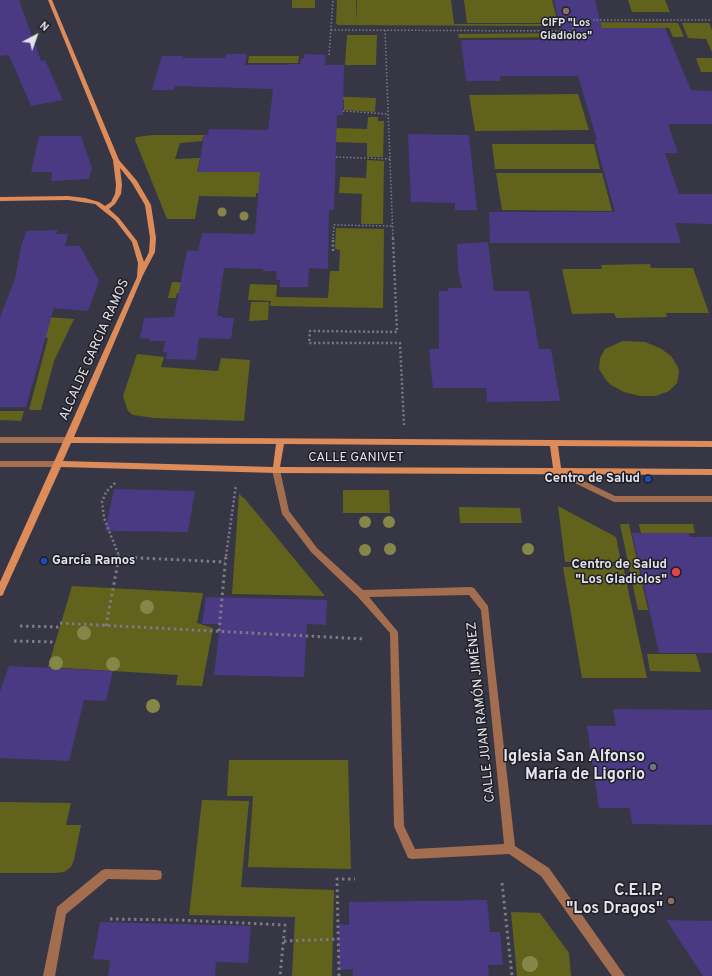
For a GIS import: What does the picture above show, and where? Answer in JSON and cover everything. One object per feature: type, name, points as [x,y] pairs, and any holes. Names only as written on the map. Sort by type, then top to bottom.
[{"type":"street","points":[[50,0],[116,160],[120,185],[118,194],[113,203],[105,209]]},
{"type":"street","points":[[116,160],[135,182],[148,205],[151,218],[153,238],[152,252],[140,277]]},
{"type":"street","name":"ALCALDE GARCIA RAMOS","points":[[0,199],[68,198],[97,203],[117,219],[135,242],[141,263],[140,277],[0,592]]},
{"type":"street","name":"CALLE GANIVET","points":[[0,440],[712,444]]},
{"type":"street","points":[[280,442],[276,470],[285,512],[314,550],[361,594],[394,632],[399,826],[412,854],[510,849],[545,872],[619,976]]},
{"type":"street","points":[[554,443],[557,471],[614,499],[712,499]]},
{"type":"street","name":"CALLE GANIVET","points":[[0,464],[58,464],[276,470],[712,472]]},
{"type":"street","name":"CALLE JUAN RAMÓN JIMÉNEZ","points":[[361,594],[471,591],[485,609],[510,849]]},
{"type":"street","points":[[49,976],[61,911],[106,874],[158,875]]},
{"type":"path","points":[[329,55],[333,0]]},
{"type":"path","points":[[331,30],[574,31],[571,20],[712,20]]},
{"type":"path","points":[[385,30],[397,332],[310,331],[309,343],[400,343],[404,426]]},
{"type":"path","points":[[343,111],[388,114]]},
{"type":"path","points":[[336,157],[390,159]]},
{"type":"path","points":[[333,251],[334,225],[393,226]]},
{"type":"path","points":[[106,626],[119,557],[104,518],[102,502],[106,492],[117,482]]},
{"type":"path","points":[[219,631],[225,562],[236,484]]},
{"type":"path","points":[[119,557],[225,562]]},
{"type":"path","points":[[20,626],[106,626],[365,639]]},
{"type":"path","points":[[14,640],[55,642]]},
{"type":"path","points":[[339,976],[337,879],[354,879]]},
{"type":"path","points":[[502,883],[512,976]]},
{"type":"path","points":[[110,919],[180,920],[285,925],[280,976]]},
{"type":"path","points":[[284,941],[339,939]]},
{"type":"shaded area","points":[[292,0],[315,0],[315,8],[292,8]]},
{"type":"shaded area","points":[[337,0],[356,0],[356,23],[357,0],[451,0],[454,24],[554,24],[554,26],[339,25],[336,24]]},
{"type":"shaded area","points":[[464,0],[552,0],[558,23],[467,23]]},
{"type":"shaded area","points":[[628,0],[665,0],[670,12],[632,12]]},
{"type":"shaded area","points":[[580,22],[678,23],[684,37],[673,37],[669,28],[643,28],[646,38],[607,37],[604,28],[581,28]]},
{"type":"shaded area","points":[[682,23],[709,23],[712,30],[712,52],[706,39],[688,38]]},
{"type":"shaded area","points":[[569,33],[580,37],[459,38],[458,34]]},
{"type":"shaded area","points":[[347,35],[377,35],[376,65],[345,65]]},
{"type":"shaded area","points":[[249,56],[299,56],[298,63],[248,63]]},
{"type":"shaded area","points":[[696,58],[712,58],[712,72],[701,72]]},
{"type":"shaded area","points":[[578,94],[589,130],[475,131],[469,95]]},
{"type":"shaded area","points":[[324,96],[376,98],[375,112],[344,110],[344,100],[324,99]]},
{"type":"shaded area","points":[[368,117],[378,117],[378,121],[384,121],[383,157],[367,157],[367,143],[333,142],[335,128],[367,129]]},
{"type":"shaded area","points":[[153,135],[204,135],[202,141],[180,143],[175,159],[200,158],[197,172],[226,172],[226,170],[278,171],[275,194],[256,193],[256,197],[199,196],[195,219],[167,219],[135,140],[136,137]]},
{"type":"shaded area","points":[[492,144],[594,144],[600,169],[495,169]]},
{"type":"shaded area","points":[[367,160],[384,161],[383,224],[361,224],[362,194],[339,193],[340,177],[366,178]]},
{"type":"shaded area","points":[[496,173],[602,173],[612,211],[502,210]]},
{"type":"shaded area","points":[[336,228],[384,229],[383,308],[270,306],[271,301],[248,300],[250,284],[277,285],[276,297],[328,298],[330,271],[339,271],[340,250],[335,249]]},
{"type":"shaded area","points":[[650,264],[651,268],[693,268],[709,313],[666,313],[667,317],[616,318],[614,313],[572,314],[562,269],[602,269],[601,265]]},
{"type":"shaded area","points":[[172,282],[192,283],[189,294],[177,293],[176,298],[168,298]]},
{"type":"shaded area","points":[[251,302],[269,302],[268,320],[249,321]]},
{"type":"shaded area","points":[[47,317],[74,319],[54,361],[41,410],[29,410],[48,338],[43,337]]},
{"type":"shaded area","points":[[623,341],[645,342],[660,348],[671,356],[678,367],[679,372],[677,383],[669,391],[656,396],[640,396],[624,392],[611,385],[599,369],[600,358],[605,349]]},
{"type":"shaded area","points":[[137,354],[164,357],[161,367],[218,371],[221,358],[250,360],[244,421],[154,418],[133,415],[128,411],[123,396]]},
{"type":"shaded area","points":[[0,411],[24,411],[21,421],[0,420]]},
{"type":"shaded area","points":[[343,490],[389,490],[390,513],[343,513]]},
{"type":"shaded area","points":[[239,494],[245,499],[325,596],[232,594]]},
{"type":"shaded area","points":[[558,506],[616,537],[621,562],[565,562]]},
{"type":"shaded area","points":[[459,507],[520,508],[522,523],[460,523]]},
{"type":"shaded area","points":[[620,524],[629,524],[648,610],[638,610]]},
{"type":"shaded area","points":[[639,524],[693,524],[695,533],[641,533]]},
{"type":"shaded area","points":[[623,566],[647,678],[582,678],[563,567]]},
{"type":"shaded area","points":[[72,586],[203,593],[197,623],[213,628],[202,686],[176,685],[178,675],[48,667]]},
{"type":"shaded area","points":[[647,654],[696,654],[701,672],[650,671]]},
{"type":"shaded area","points":[[229,760],[348,760],[351,869],[248,867],[253,796],[227,796]]},
{"type":"shaded area","points":[[202,800],[249,801],[241,887],[334,890],[332,976],[292,976],[295,917],[189,915]]},
{"type":"shaded area","points":[[0,802],[71,803],[66,825],[81,825],[74,860],[71,867],[64,872],[55,873],[0,873]]},
{"type":"shaded area","points":[[511,912],[540,913],[569,953],[571,976],[517,976]]},
{"type":"building","points":[[0,0],[19,0],[41,61],[45,60],[63,100],[31,106],[9,55],[0,56]]},
{"type":"building","points":[[554,0],[595,0],[602,28],[665,28],[691,90],[712,91],[712,124],[668,124],[678,153],[665,153],[679,194],[712,194],[712,224],[675,223],[681,243],[490,243],[489,212],[615,212],[595,140],[597,140],[578,76],[500,76],[501,81],[466,81],[461,40],[560,40],[560,38],[562,38]]},
{"type":"building","points":[[226,54],[247,54],[245,65],[300,64],[301,58],[304,58],[304,54],[326,55],[325,65],[344,65],[343,115],[337,115],[334,210],[329,210],[328,269],[309,268],[308,287],[280,287],[280,280],[276,280],[277,271],[263,271],[263,269],[224,268],[217,316],[223,316],[222,318],[234,318],[231,339],[199,338],[196,360],[166,359],[167,352],[163,352],[165,341],[149,341],[150,339],[140,338],[144,318],[174,317],[187,250],[198,251],[202,233],[255,234],[260,172],[198,172],[204,135],[208,135],[209,129],[268,130],[273,89],[175,86],[174,90],[152,90],[162,56],[183,56],[183,58],[225,58]]},
{"type":"building","points":[[408,134],[469,135],[477,210],[455,210],[455,203],[411,202]]},
{"type":"building","points":[[39,136],[81,136],[92,168],[89,179],[51,181],[52,172],[31,172]]},
{"type":"building","points":[[58,230],[56,234],[68,234],[65,246],[80,246],[99,281],[88,311],[54,308],[26,407],[0,407],[0,317],[15,279],[21,247],[26,231]]},
{"type":"building","points":[[488,242],[494,291],[529,291],[539,349],[551,349],[560,401],[487,402],[486,388],[433,388],[429,349],[439,349],[439,291],[448,291],[448,288],[462,288],[458,270],[457,244]]},
{"type":"building","points":[[114,489],[195,491],[188,532],[105,531]]},
{"type":"building","name":"Centro de Salud \"Los Gladiolos\"","points":[[632,533],[689,533],[690,537],[712,537],[712,653],[659,653]]},
{"type":"building","points":[[206,597],[327,600],[326,625],[307,624],[304,677],[214,675],[220,624],[202,624]]},
{"type":"building","points":[[9,666],[113,671],[106,701],[84,700],[69,761],[0,758],[0,691]]},
{"type":"building","name":"Iglesia San Alfonso María de Ligorio","points":[[613,709],[712,710],[712,825],[632,824],[630,808],[599,808],[587,726],[616,726]]},
{"type":"building","points":[[487,900],[490,932],[500,932],[503,965],[488,965],[489,976],[353,976],[353,969],[339,970],[339,924],[349,925],[349,902]]},
{"type":"building","points":[[666,920],[712,921],[712,976],[703,976]]},
{"type":"building","points":[[100,922],[251,926],[248,963],[216,962],[215,976],[108,976],[110,960],[93,959]]},
{"type":"place","name":"CIFP \"Los Gladiolos\"","points":[[566,11]]},
{"type":"place","name":"Centro de Salud","points":[[648,479]]},
{"type":"place","name":"García Ramos","points":[[44,561]]},
{"type":"place","name":"Centro de Salud \"Los Gladiolos\"","points":[[676,572]]},
{"type":"place","name":"Iglesia San Alfonso María de Ligorio","points":[[653,767]]},
{"type":"place","name":"C.E.I.P. \"Los Dragos\"","points":[[671,901]]}]
